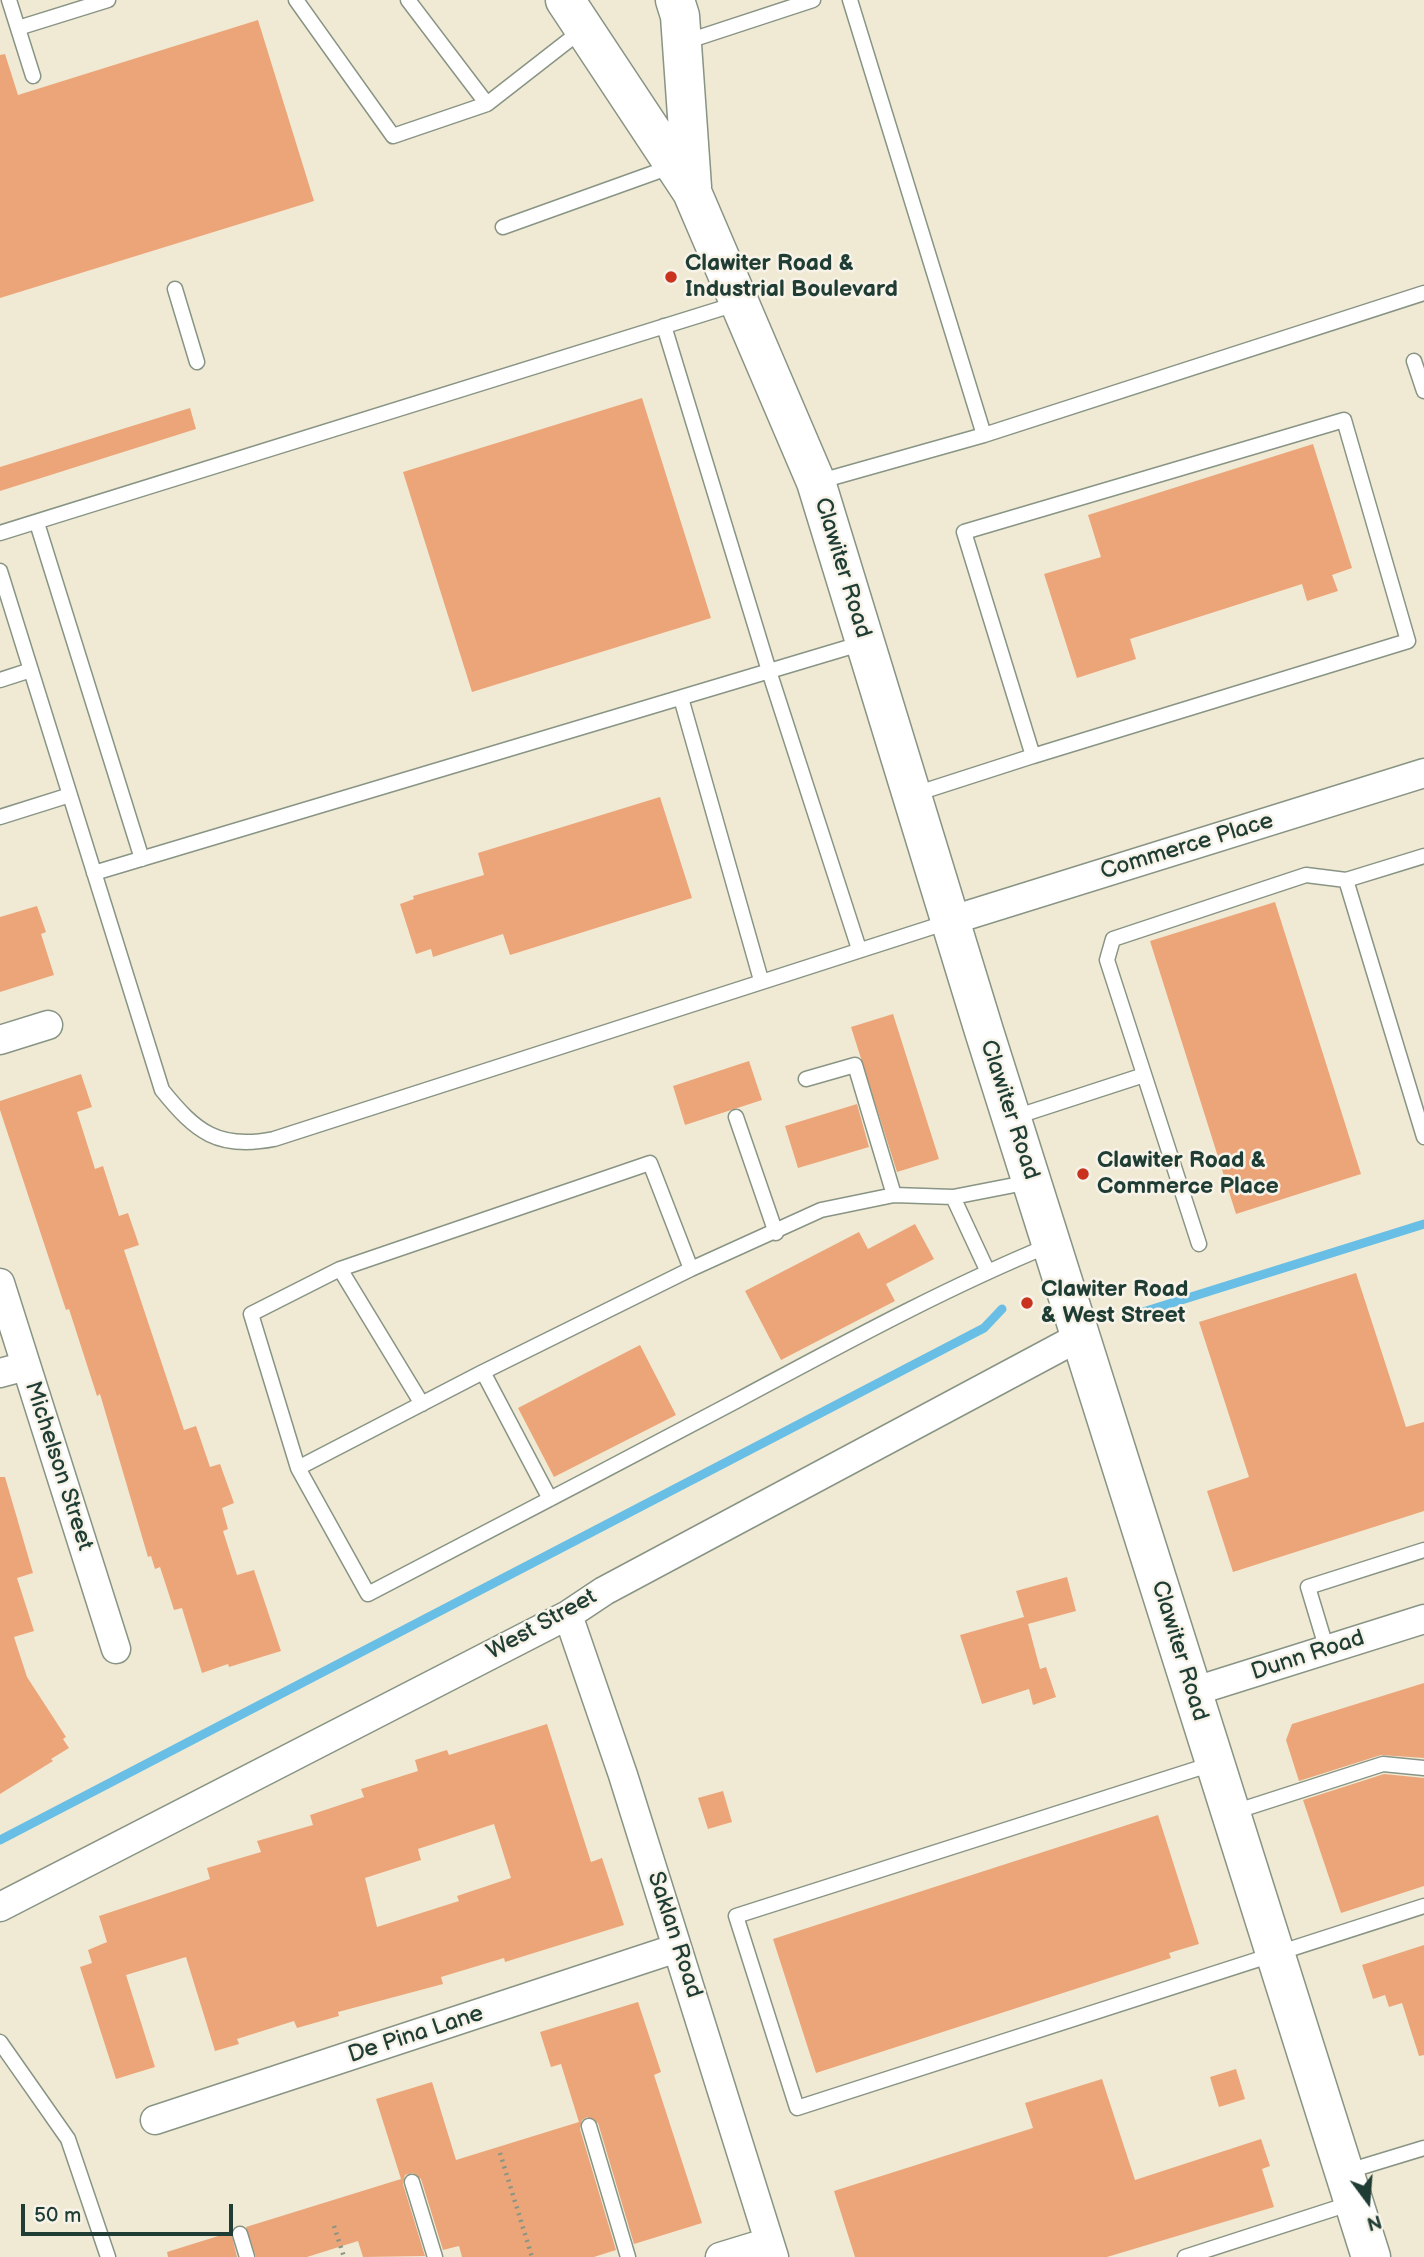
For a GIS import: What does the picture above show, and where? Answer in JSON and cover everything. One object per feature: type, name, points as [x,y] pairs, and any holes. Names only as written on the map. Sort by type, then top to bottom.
[{"type":"main road","points":[[675,0],[680,16],[682,44],[684,179]]},
{"type":"main road","name":"Clawiter Road","points":[[575,14],[684,179],[816,482],[949,921],[1371,2257]]},
{"type":"street","name":"Commerce Place","points":[[949,921],[1424,773]]},
{"type":"street","points":[[0,1040],[48,1025]]},
{"type":"street","name":"Michelson Street","points":[[0,1283],[13,1369],[116,1649]]},
{"type":"street","name":"West Street","points":[[0,1907],[568,1615],[604,1591],[1081,1336]]},
{"type":"street","name":"Saklan Road","points":[[568,1615],[623,1775],[771,2249]]},
{"type":"street","name":"Dunn Road","points":[[1192,1692],[1424,1619]]},
{"type":"street","name":"De Pina Lane","points":[[155,2120],[677,1948]]},
{"type":"street","points":[[720,2257],[771,2249]]},
{"type":"lane","points":[[18,28],[108,0]]},
{"type":"lane","points":[[296,0],[394,136],[487,104],[575,14]]},
{"type":"lane","points":[[408,0],[487,104]]},
{"type":"lane","points":[[682,44],[813,0]]},
{"type":"lane","points":[[850,0],[984,435]]},
{"type":"lane","points":[[7,8],[18,28],[33,76]]},
{"type":"lane","points":[[503,227],[684,179]]},
{"type":"lane","points":[[174,289],[197,362]]},
{"type":"lane","points":[[816,482],[984,435],[1424,293]]},
{"type":"lane","points":[[0,533],[740,303]]},
{"type":"lane","points":[[664,327],[769,671],[859,949]]},
{"type":"lane","points":[[1414,361],[1424,391]]},
{"type":"lane","points":[[912,795],[1408,641],[1343,420],[964,532],[1033,756]]},
{"type":"lane","points":[[37,523],[142,859]]},
{"type":"lane","points":[[0,571],[162,1090],[183,1116],[211,1138],[234,1143],[274,1139],[949,921]]},
{"type":"lane","points":[[94,873],[864,643]]},
{"type":"lane","points":[[0,680],[31,670]]},
{"type":"lane","points":[[681,698],[761,980]]},
{"type":"lane","points":[[0,817],[70,794]]},
{"type":"lane","points":[[1199,1244],[1107,960],[1113,939],[1306,874],[1346,880],[1424,856]]},
{"type":"lane","points":[[1346,880],[1424,1137]]},
{"type":"lane","points":[[806,1079],[855,1065],[894,1195]]},
{"type":"lane","points":[[1011,1118],[1144,1075]]},
{"type":"lane","points":[[736,1117],[776,1233]]},
{"type":"lane","points":[[691,1269],[650,1163],[340,1269],[251,1314],[298,1468],[368,1594],[987,1270],[1052,1244]]},
{"type":"lane","points":[[298,1468],[482,1372],[691,1269],[776,1233],[821,1210],[894,1195],[953,1197],[1032,1182]]},
{"type":"lane","points":[[953,1197],[987,1270]]},
{"type":"lane","points":[[340,1269],[422,1404]]},
{"type":"lane","points":[[482,1372],[550,1499]]},
{"type":"lane","points":[[1327,1650],[1308,1587],[1424,1550]]},
{"type":"lane","points":[[1214,1763],[736,1916],[797,2108],[1424,1906]]},
{"type":"lane","points":[[1230,1813],[1383,1764],[1424,1768]]},
{"type":"lane","points":[[0,2042],[68,2139],[108,2257]]},
{"type":"lane","points":[[589,2126],[628,2257]]},
{"type":"lane","points":[[1185,2257],[1348,2187],[1424,2148]]},
{"type":"lane","points":[[412,2182],[435,2257]]},
{"type":"lane","points":[[240,2234],[247,2257]]},
{"type":"path","points":[[500,2153],[532,2257]]},
{"type":"path","points":[[334,2226],[344,2257]]},
{"type":"building","points":[[258,20],[314,201],[0,298],[0,55],[5,54],[18,95]]},
{"type":"building","points":[[642,398],[711,618],[472,692],[403,472]]},
{"type":"building","points":[[190,408],[196,429],[0,491],[0,467]]},
{"type":"building","points":[[1313,444],[1352,568],[1332,575],[1338,591],[1307,601],[1302,584],[1130,639],[1136,659],[1077,678],[1044,574],[1101,557],[1088,515]]},
{"type":"building","points":[[660,797],[692,898],[510,955],[503,934],[433,957],[431,949],[416,954],[400,904],[414,899],[413,896],[484,875],[478,853]]},
{"type":"building","points":[[1275,902],[1361,1174],[1236,1214],[1150,941]]},
{"type":"building","points":[[37,906],[46,932],[41,934],[54,975],[0,992],[0,917]]},
{"type":"building","points":[[893,1014],[939,1159],[897,1172],[851,1027]]},
{"type":"building","points":[[749,1061],[762,1100],[685,1125],[673,1086]]},
{"type":"building","points":[[81,1074],[92,1107],[77,1112],[95,1169],[103,1166],[119,1216],[128,1213],[139,1245],[124,1250],[184,1430],[196,1426],[210,1467],[220,1464],[234,1503],[222,1508],[228,1529],[223,1531],[237,1575],[254,1570],[281,1651],[229,1667],[228,1664],[202,1673],[182,1608],[174,1610],[160,1567],[155,1569],[151,1556],[148,1557],[100,1394],[97,1396],[69,1309],[66,1310],[0,1110],[0,1101]]},
{"type":"building","points":[[857,1104],[869,1147],[798,1168],[785,1126]]},
{"type":"building","points":[[915,1224],[934,1259],[886,1284],[895,1301],[781,1360],[745,1291],[859,1232],[868,1249]]},
{"type":"building","points":[[1356,1273],[1406,1427],[1424,1422],[1424,1511],[1233,1572],[1207,1491],[1249,1477],[1199,1322]]},
{"type":"building","points":[[640,1345],[676,1415],[554,1477],[518,1408]]},
{"type":"building","points":[[0,1477],[5,1477],[33,1573],[17,1578],[34,1631],[14,1637],[27,1677],[66,1737],[63,1739],[69,1748],[0,1794]]},
{"type":"building","points":[[1067,1577],[1076,1611],[1028,1624],[1040,1669],[1046,1667],[1056,1697],[1033,1705],[1029,1689],[982,1704],[960,1635],[1024,1617],[1016,1591]]},
{"type":"building","points":[[1424,1683],[1424,1758],[1381,1755],[1299,1781],[1286,1740],[1292,1724]]},
{"type":"building","points":[[547,1724],[591,1862],[602,1858],[624,1925],[505,1962],[504,1958],[441,1977],[443,1984],[338,2012],[339,2016],[297,2028],[294,2021],[237,2039],[239,2044],[215,2051],[186,1957],[126,1975],[155,2067],[116,2079],[80,1967],[92,1963],[88,1950],[107,1942],[99,1916],[210,1879],[207,1868],[261,1852],[257,1841],[313,1825],[310,1815],[364,1797],[361,1789],[418,1771],[415,1760],[447,1750],[449,1755]],"holes":[[[494,1824],[511,1878],[457,1896],[459,1901],[377,1927],[365,1878],[421,1860],[418,1849]]]},
{"type":"building","points":[[1384,1774],[1424,1778],[1424,1886],[1341,1913],[1303,1800]]},
{"type":"building","points":[[723,1791],[732,1822],[708,1829],[698,1798]]},
{"type":"building","points":[[1158,1815],[1199,1944],[1169,1953],[1171,1958],[816,2073],[773,1939]]},
{"type":"building","points":[[1424,1945],[1424,2055],[1419,2056],[1402,2003],[1389,2007],[1385,1995],[1373,1999],[1362,1965]]},
{"type":"building","points":[[638,2002],[661,2072],[654,2075],[702,2223],[634,2244],[598,2123],[587,2117],[582,2120],[580,2129],[616,2250],[594,2257],[462,2257],[459,2246],[443,2250],[421,2179],[413,2173],[405,2175],[403,2184],[425,2256],[363,2257],[358,2241],[307,2257],[256,2257],[246,2227],[401,2179],[376,2099],[432,2082],[456,2160],[579,2122],[561,2064],[551,2067],[540,2032]]},
{"type":"building","points":[[1236,2069],[1245,2099],[1219,2107],[1210,2077]]},
{"type":"building","points":[[1102,2079],[1135,2180],[1261,2139],[1270,2166],[1262,2169],[1274,2207],[1107,2257],[855,2257],[834,2191],[1033,2128],[1025,2103]]},
{"type":"building","points":[[231,2232],[237,2257],[168,2257],[167,2252]]},
{"type":"waterway","points":[[1143,1312],[1424,1224]]},
{"type":"waterway","points":[[0,1840],[984,1328],[1002,1309]]},
{"type":"place","name":"Clawiter Road & Industrial Boulevard","points":[[671,277]]},
{"type":"place","name":"Clawiter Road & Commerce Place","points":[[1083,1174]]},
{"type":"place","name":"Clawiter Road & West Street","points":[[1027,1303]]}]
